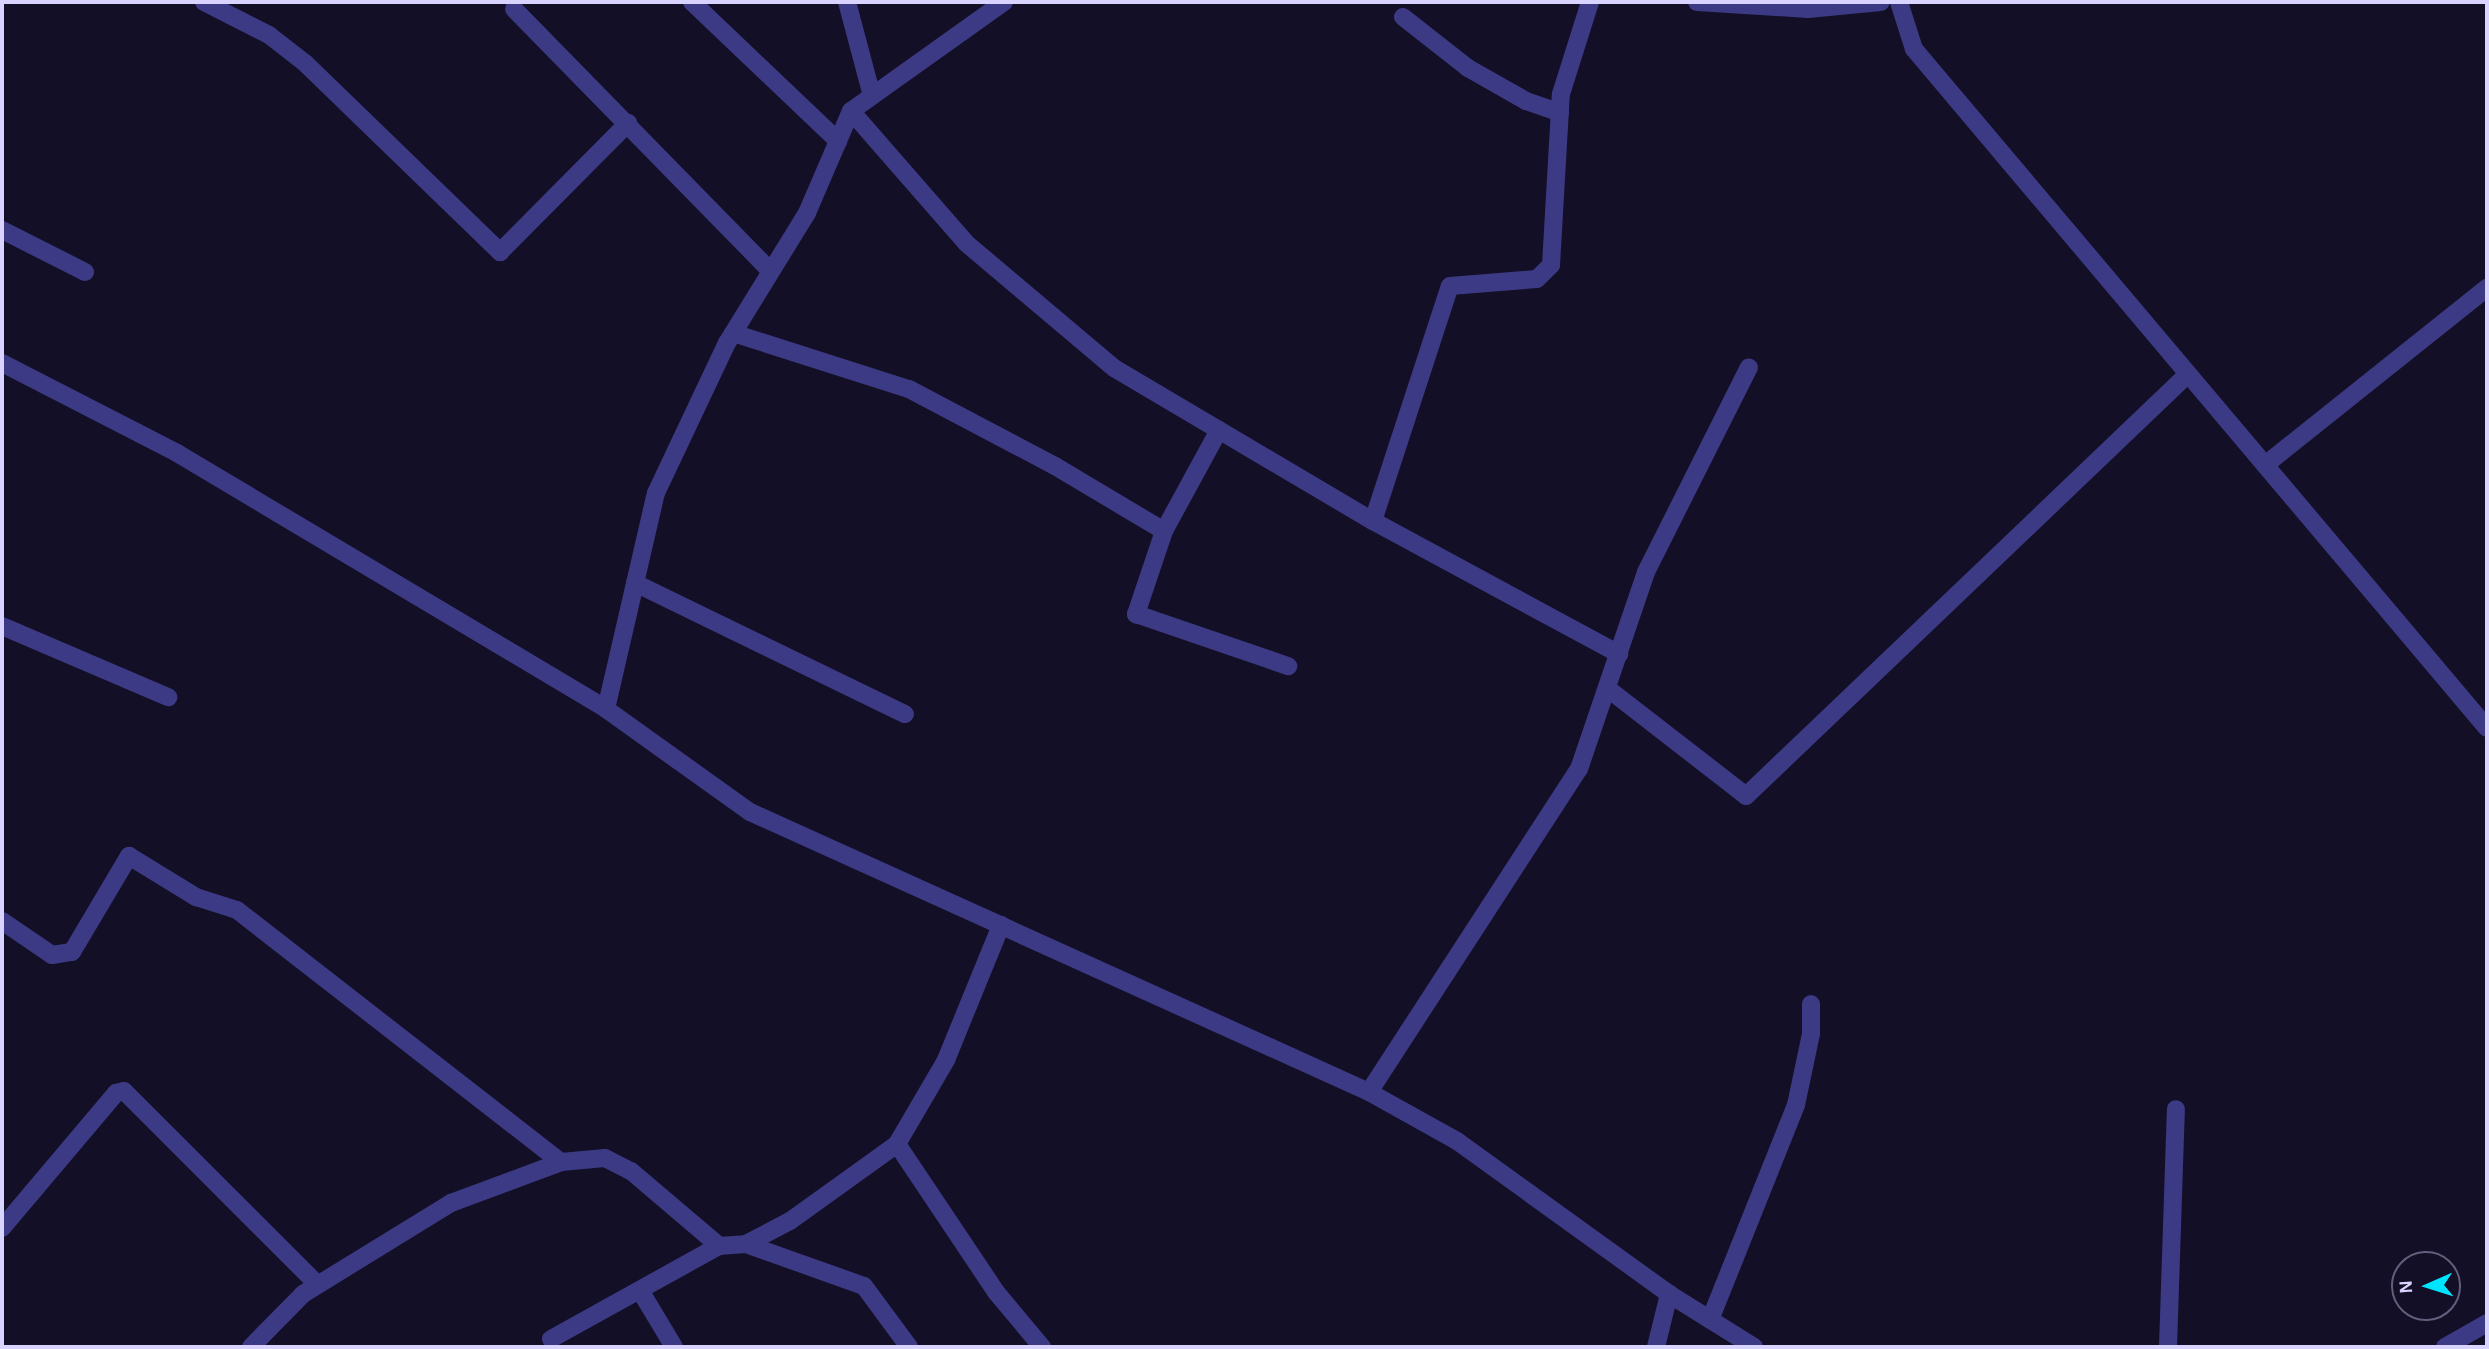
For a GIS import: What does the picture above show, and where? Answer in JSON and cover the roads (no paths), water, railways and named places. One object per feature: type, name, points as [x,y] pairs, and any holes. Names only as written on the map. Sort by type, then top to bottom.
[{"type":"street","points":[[204,2],[269,35],[305,63],[500,252],[628,123]]},
{"type":"street","points":[[692,2],[838,141]]},
{"type":"street","points":[[847,2],[872,96]]},
{"type":"street","points":[[606,709],[656,493],[733,333],[807,213],[851,111],[1004,2]]},
{"type":"street","points":[[1373,521],[1450,286],[1536,279],[1551,265],[1561,94],[1590,2]]},
{"type":"street","points":[[1697,2],[1808,9],[1881,2]]},
{"type":"street","points":[[1899,2],[1914,49],[2487,728]]},
{"type":"street","points":[[514,9],[771,271]]},
{"type":"street","points":[[1403,17],[1468,68],[1526,101],[1560,113]]},
{"type":"street","points":[[851,111],[966,243],[1114,368],[1373,521],[1619,654]]},
{"type":"street","points":[[2,230],[85,272]]},
{"type":"street","points":[[2265,465],[2487,288]]},
{"type":"street","points":[[733,333],[909,389],[1055,467],[1164,531]]},
{"type":"street","points":[[2,363],[177,453],[606,709],[750,812],[1369,1091],[1457,1141],[1670,1294],[1754,1347]]},
{"type":"street","points":[[1369,1091],[1579,769],[1647,572],[1749,367]]},
{"type":"street","points":[[1607,688],[1746,796],[2188,374]]},
{"type":"street","points":[[1219,430],[1164,531],[1136,614],[1288,666]]},
{"type":"street","points":[[635,583],[905,714]]},
{"type":"street","points":[[2,626],[168,697]]},
{"type":"street","points":[[2,921],[52,955],[72,952],[129,856],[197,897],[237,910],[561,1162]]},
{"type":"street","points":[[551,1339],[641,1292],[719,1246],[746,1244],[790,1221],[897,1144],[946,1060],[1001,925]]},
{"type":"street","points":[[1710,1320],[1796,1105],[1811,1034],[1811,1004]]},
{"type":"street","points":[[2,1228],[116,1093],[124,1091],[318,1285]]},
{"type":"street","points":[[2168,1347],[2176,1109]]},
{"type":"street","points":[[897,1144],[996,1292],[1042,1347]]},
{"type":"street","points":[[251,1347],[318,1285],[451,1203],[561,1162],[605,1157],[631,1171],[719,1246]]},
{"type":"street","points":[[746,1244],[864,1286],[909,1347]]},
{"type":"street","points":[[641,1292],[674,1347]]},
{"type":"street","points":[[1656,1347],[1670,1294]]},
{"type":"street","points":[[2445,1347],[2487,1323]]}]
